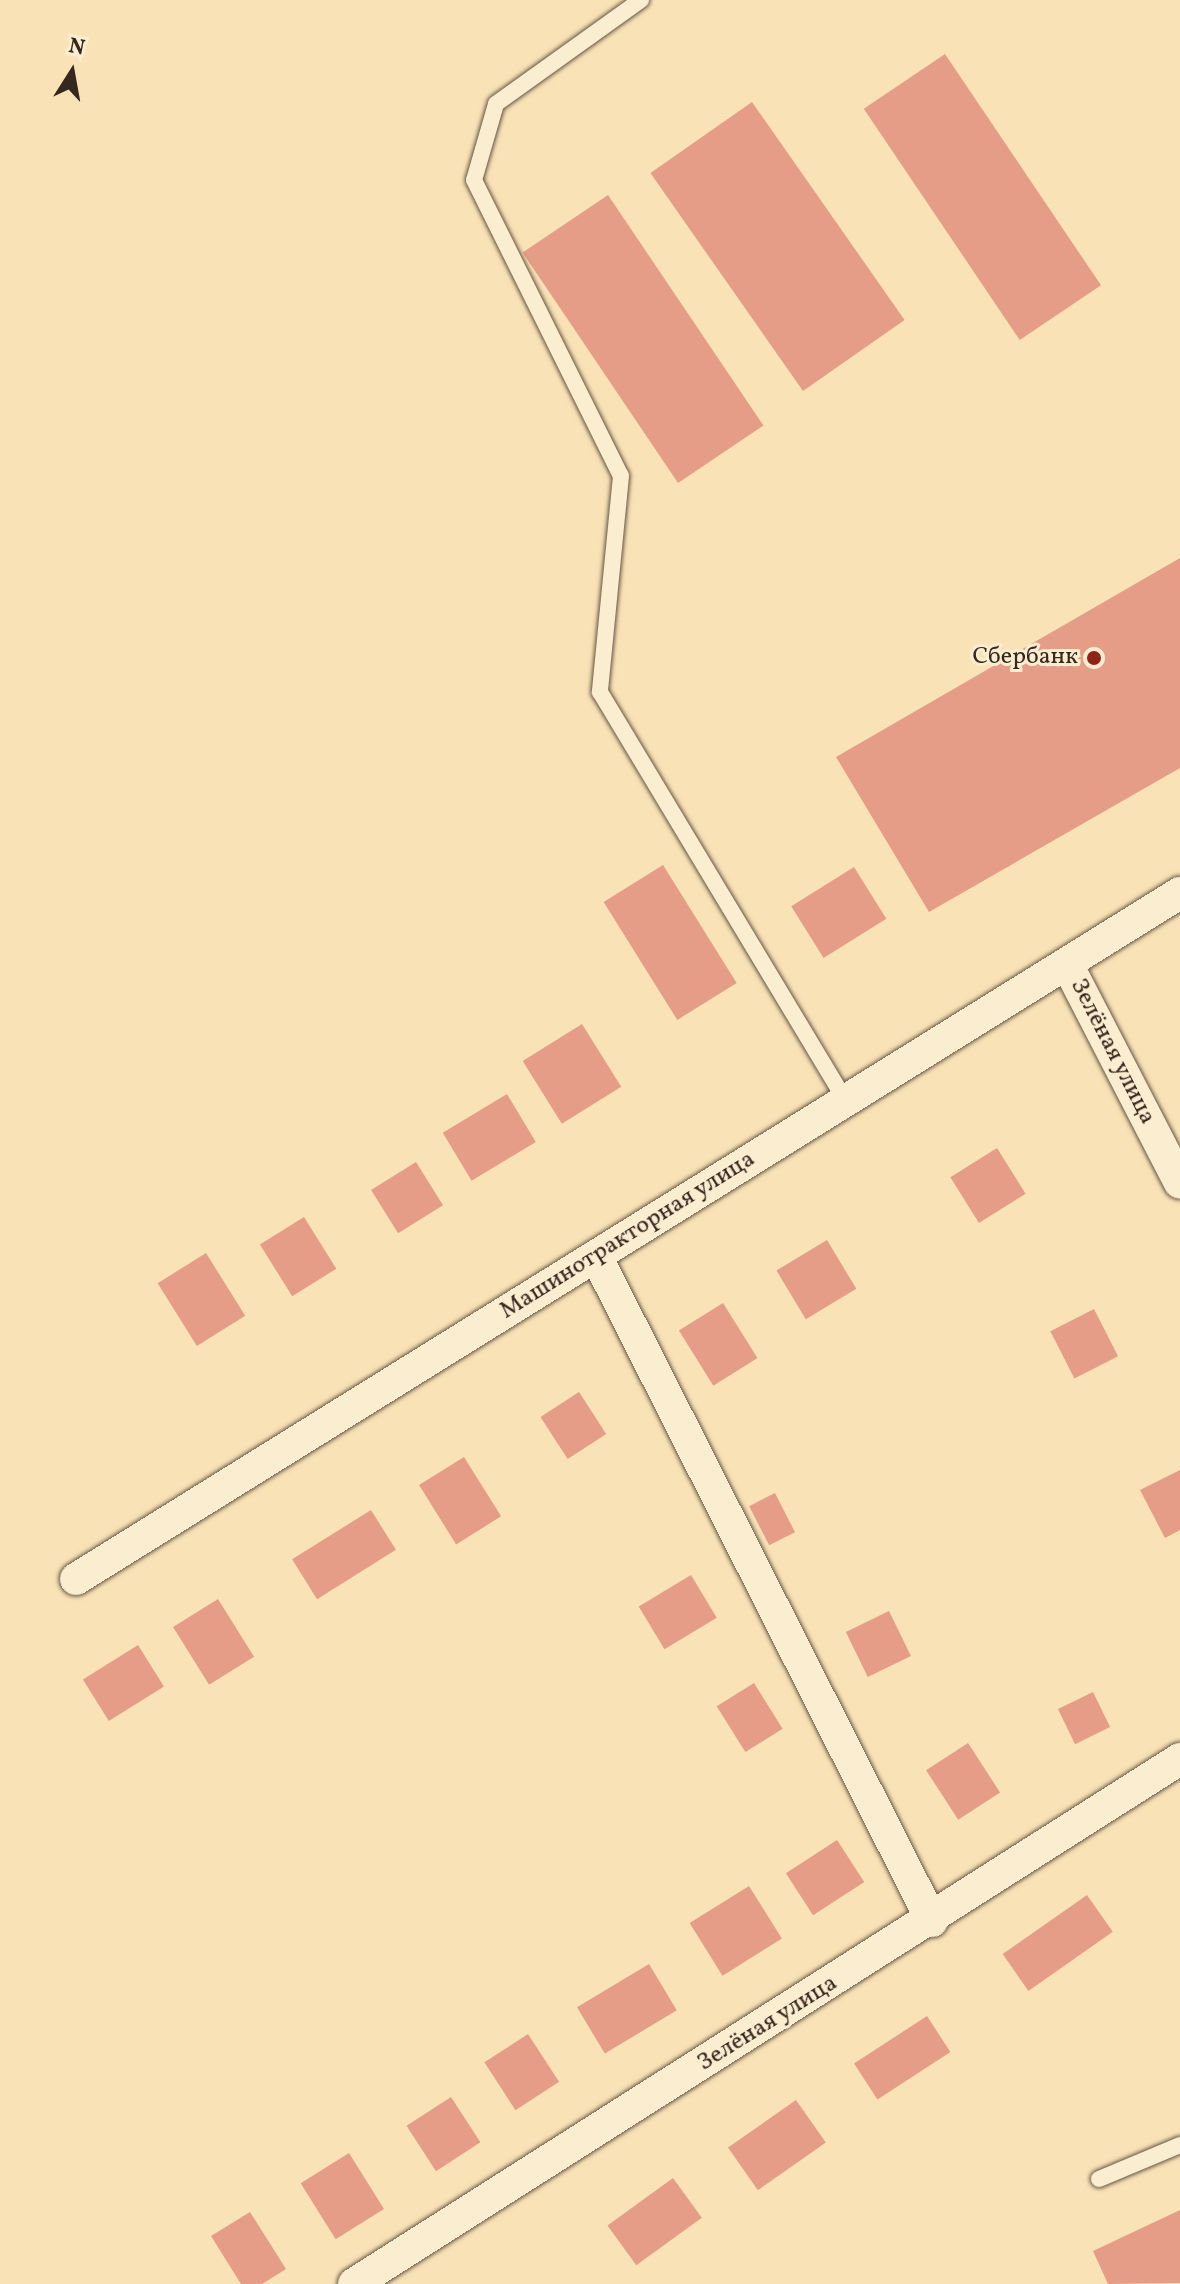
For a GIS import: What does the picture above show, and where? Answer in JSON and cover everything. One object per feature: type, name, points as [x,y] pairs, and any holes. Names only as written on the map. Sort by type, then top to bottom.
[{"type":"street","name":"Машинотракторная улица","points":[[76,1579],[1180,893]]},
{"type":"street","name":"Зелёная улица","points":[[1067,964],[1180,1183]]},
{"type":"street","points":[[596,1256],[932,1921]]},
{"type":"street","name":"Зелёная улица","points":[[354,2284],[932,1921],[1180,1759]]},
{"type":"lane","points":[[641,0],[496,104],[474,180],[621,476],[600,692],[846,1101]]},
{"type":"lane","points":[[1099,2179],[1180,2145]]},
{"type":"building","points":[[945,54],[1101,285],[1020,340],[864,109]]},
{"type":"building","points":[[752,102],[905,320],[803,391],[650,173]]},
{"type":"building","points":[[608,195],[763,425],[678,483],[523,253]]},
{"type":"building","name":"Сбербанк","points":[[1180,558],[1180,768],[929,912],[836,757]]},
{"type":"building","points":[[663,865],[737,983],[677,1020],[604,902]]},
{"type":"building","points":[[854,867],[886,919],[824,958],[791,906]]},
{"type":"building","points":[[582,1024],[621,1087],[562,1124],[523,1061]]},
{"type":"building","points":[[507,1094],[536,1142],[472,1181],[443,1133]]},
{"type":"building","points":[[997,1148],[1026,1194],[979,1223],[950,1177]]},
{"type":"building","points":[[416,1162],[443,1205],[398,1233],[371,1190]]},
{"type":"building","points":[[304,1217],[336,1269],[292,1296],[260,1245]]},
{"type":"building","points":[[827,1240],[856,1289],[806,1319],[776,1270]]},
{"type":"building","points":[[206,1253],[245,1316],[197,1346],[158,1283]]},
{"type":"building","points":[[723,1303],[757,1358],[713,1386],[679,1331]]},
{"type":"building","points":[[1094,1309],[1118,1356],[1074,1378],[1050,1331]]},
{"type":"building","points":[[579,1392],[606,1434],[568,1459],[540,1417]]},
{"type":"building","points":[[464,1457],[501,1516],[456,1544],[419,1485]]},
{"type":"building","points":[[1180,1470],[1180,1530],[1165,1538],[1140,1490]]},
{"type":"building","points":[[775,1493],[795,1532],[769,1545],[749,1506]]},
{"type":"building","points":[[371,1510],[396,1550],[317,1599],[292,1559]]},
{"type":"building","points":[[691,1575],[717,1618],[664,1649],[639,1606]]},
{"type":"building","points":[[218,1599],[254,1657],[209,1685],[173,1627]]},
{"type":"building","points":[[889,1611],[911,1656],[868,1677],[846,1632]]},
{"type":"building","points":[[138,1645],[164,1687],[109,1721],[83,1679]]},
{"type":"building","points":[[754,1683],[783,1729],[745,1752],[717,1706]]},
{"type":"building","points":[[1093,1692],[1110,1727],[1075,1744],[1058,1709]]},
{"type":"building","points":[[968,1743],[1000,1792],[958,1820],[926,1770]]},
{"type":"building","points":[[837,1840],[864,1882],[813,1915],[786,1873]]},
{"type":"building","points":[[749,1886],[782,1939],[722,1976],[690,1923]]},
{"type":"building","points":[[1087,1895],[1113,1932],[1028,1991],[1003,1954]]},
{"type":"building","points":[[649,1964],[677,2010],[605,2054],[577,2007]]},
{"type":"building","points":[[927,2016],[950,2052],[877,2099],[854,2063]]},
{"type":"building","points":[[528,2034],[559,2082],[515,2110],[484,2062]]},
{"type":"building","points":[[451,2097],[480,2142],[436,2171],[407,2126]]},
{"type":"building","points":[[796,2100],[826,2143],[758,2190],[728,2148]]},
{"type":"building","points":[[349,2153],[384,2209],[336,2239],[301,2183]]},
{"type":"building","points":[[673,2178],[702,2218],[636,2265],[607,2226]]},
{"type":"building","points":[[1180,2210],[1180,2283],[1108,2284],[1093,2251]]},
{"type":"building","points":[[250,2212],[286,2269],[262,2284],[241,2284],[211,2236]]},
{"type":"place","name":"Сбербанк","points":[[1094,658]]}]
